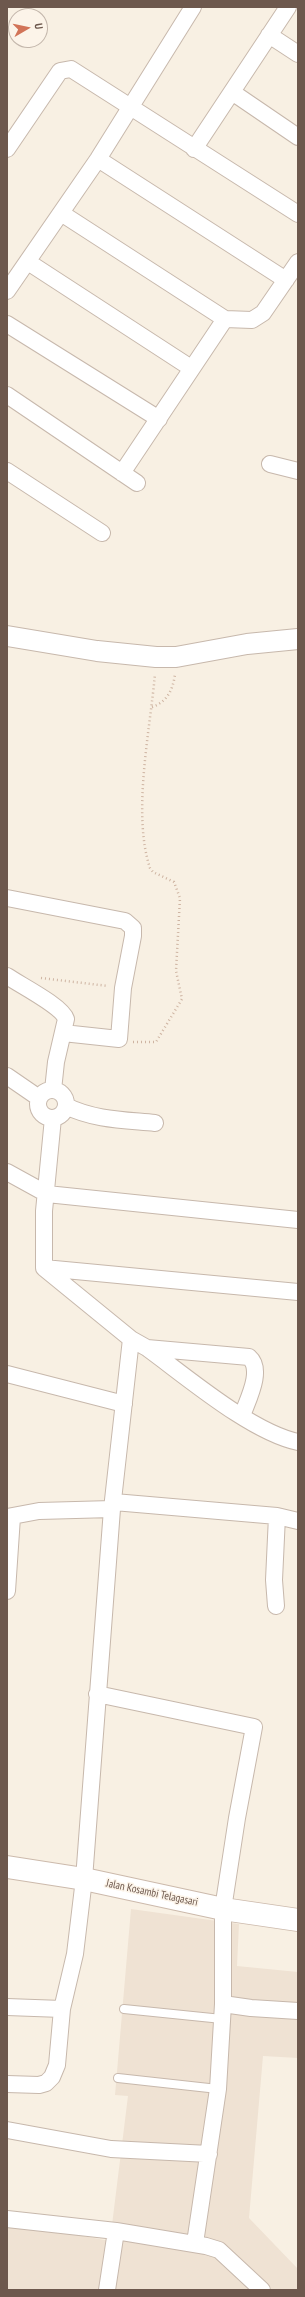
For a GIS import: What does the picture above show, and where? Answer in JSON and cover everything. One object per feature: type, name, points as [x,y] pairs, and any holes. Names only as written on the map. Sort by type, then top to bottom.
[{"type":"main road","name":"Jalan Kosambi Telagasari","points":[[7,1866],[84,1879],[223,1909],[298,1920]]},
{"type":"street","points":[[7,291],[98,159],[193,7]]},
{"type":"street","points":[[194,149],[288,7]]},
{"type":"street","points":[[270,35],[298,54]]},
{"type":"street","points":[[7,149],[62,70],[74,71],[298,214]]},
{"type":"street","points":[[232,92],[298,137]]},
{"type":"street","points":[[98,159],[286,280]]},
{"type":"street","points":[[61,213],[225,319],[245,321],[258,316],[298,262]]},
{"type":"street","points":[[28,262],[191,368]]},
{"type":"street","points":[[122,473],[225,319]]},
{"type":"street","points":[[7,324],[159,419]]},
{"type":"street","points":[[7,395],[137,483]]},
{"type":"street","points":[[270,464],[298,471]]},
{"type":"street","points":[[7,471],[102,533]]},
{"type":"street","points":[[7,636],[97,651],[156,657],[176,657],[247,644],[298,639]]},
{"type":"street","points":[[7,898],[125,921],[130,924],[133,936],[123,988],[120,1039],[63,1032]]},
{"type":"street","points":[[7,976],[62,1011],[66,1019],[56,1062],[53,1090]]},
{"type":"street","points":[[7,1076],[39,1098]]},
{"type":"street","points":[[53,1090],[64,1096],[66,1106],[62,1114],[53,1118],[46,1117],[40,1113],[38,1106],[39,1098],[46,1091],[53,1090]]},
{"type":"street","points":[[66,1106],[80,1113],[155,1123]]},
{"type":"street","points":[[44,1268],[44,1211],[47,1194],[53,1118]]},
{"type":"street","points":[[7,1172],[47,1194],[298,1220]]},
{"type":"street","points":[[44,1268],[298,1292]]},
{"type":"street","points":[[44,1268],[131,1339],[147,1348],[242,1416],[280,1437],[298,1442]]},
{"type":"street","points":[[7,2084],[39,2085],[46,2083],[52,2077],[57,2065],[62,2009],[75,1954],[84,1879],[97,1694],[113,1505],[131,1339]]},
{"type":"street","points":[[147,1348],[249,1357],[255,1364],[254,1379],[242,1416]]},
{"type":"street","points":[[7,1374],[124,1404]]},
{"type":"street","points":[[7,1591],[10,1517],[39,1511],[113,1505],[277,1516],[298,1521]]},
{"type":"street","points":[[276,1606],[274,1580],[277,1516]]},
{"type":"street","points":[[97,1694],[254,1727],[237,1818],[223,1909],[222,2011],[218,2089],[210,2154],[196,2243]]},
{"type":"street","points":[[7,2007],[62,2009]]},
{"type":"street","points":[[222,2011],[251,2008],[298,2011]]},
{"type":"street","points":[[7,2130],[111,2149],[210,2154]]},
{"type":"street","points":[[7,2219],[116,2231],[196,2243],[219,2250],[262,2290]]},
{"type":"street","points":[[107,2290],[116,2231]]},
{"type":"lane","points":[[124,2009],[222,2011]]},
{"type":"lane","points":[[118,2078],[218,2089]]},
{"type":"path","points":[[120,1039],[138,1042],[156,1042],[182,1000],[176,971],[180,898],[174,882],[153,872],[150,868],[142,823],[144,784],[156,657]]},
{"type":"path","points":[[152,708],[161,703],[171,692],[174,680],[176,657]]},
{"type":"path","points":[[38,978],[123,988]]},
{"type":"shaded area","points":[[131,1909],[239,1924],[237,1966],[298,1972],[298,2058],[263,2056],[249,2218],[298,2269],[298,2290],[7,2290],[7,2222],[110,2241],[128,2096],[115,2095]]}]
